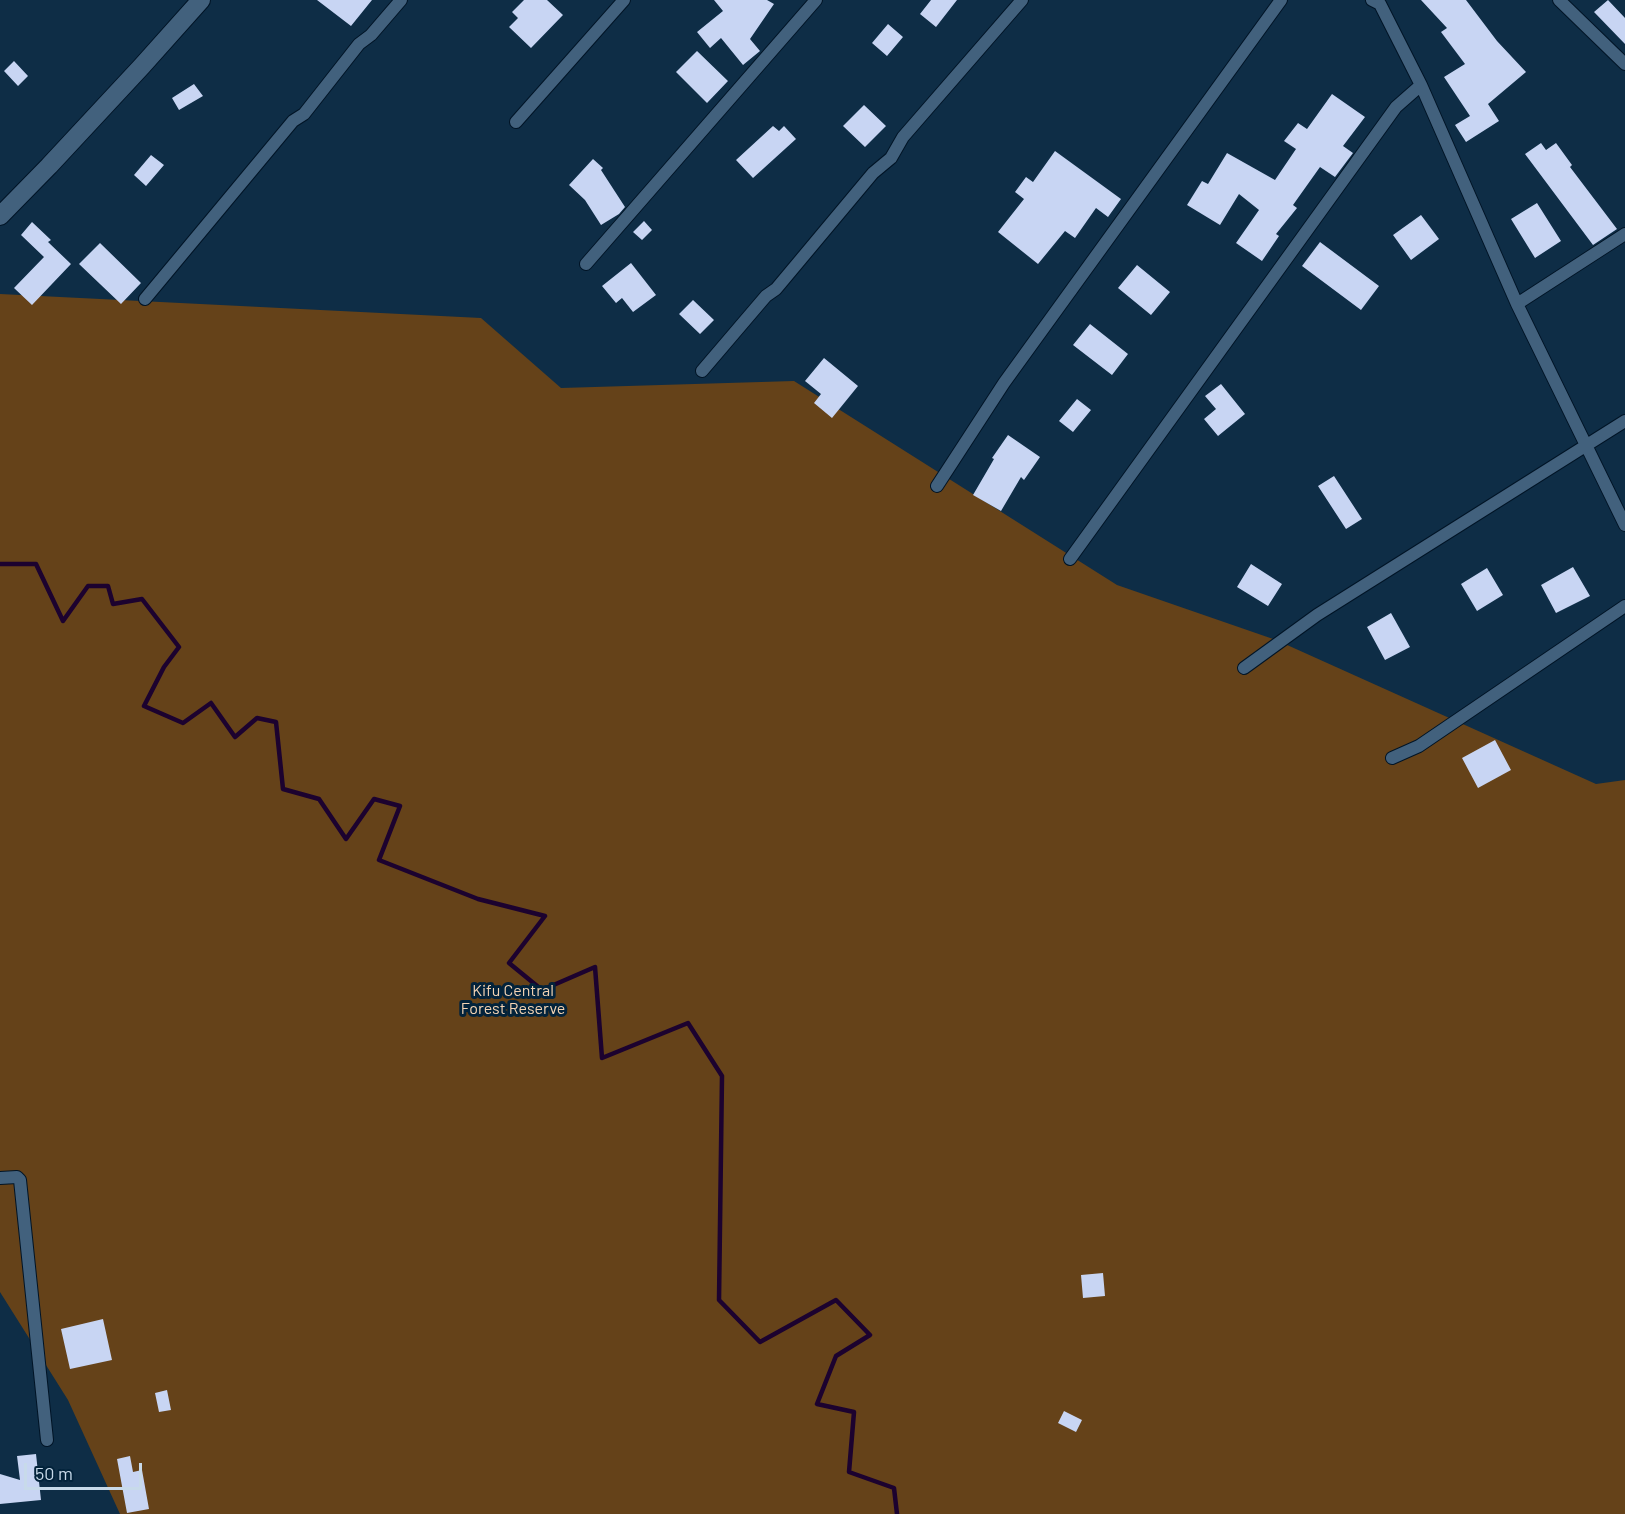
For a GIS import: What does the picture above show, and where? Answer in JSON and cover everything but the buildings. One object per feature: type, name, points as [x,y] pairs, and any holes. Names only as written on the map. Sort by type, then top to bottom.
[{"type":"street","points":[[0,216],[201,0]]},
{"type":"street","points":[[145,299],[293,121],[303,114],[359,44],[371,35],[400,0]]},
{"type":"street","points":[[516,122],[624,0]]},
{"type":"street","points":[[586,264],[816,0]]},
{"type":"street","points":[[702,371],[766,296],[776,289],[873,173],[891,158],[903,137],[1022,0]]},
{"type":"street","points":[[937,486],[1004,383],[1281,0]]},
{"type":"street","points":[[1559,0],[1625,64]]},
{"type":"street","points":[[1378,1],[1421,85],[1517,304],[1625,525]]},
{"type":"street","points":[[1070,559],[1396,106],[1421,85]]},
{"type":"street","points":[[1517,304],[1625,234]]},
{"type":"street","points":[[1244,668],[1317,615],[1625,421]]},
{"type":"street","points":[[1392,758],[1419,746],[1625,606]]},
{"type":"street","points":[[0,1178],[17,1177],[20,1180],[47,1440]]},
{"type":"green space","name":"Kifu Central Forest Reserve","points":[[0,294],[481,318],[561,388],[794,381],[1117,585],[1276,640],[1596,784],[1625,780],[1625,1514],[120,1514],[68,1400],[0,1292]]},
{"type":"waterway","points":[[0,564],[36,564],[63,621],[88,586],[108,586],[113,604],[142,599],[179,647],[164,667],[144,706],[183,723],[211,703],[235,737],[257,718],[276,722],[283,789],[319,799],[346,839],[374,799],[400,806],[379,860],[478,899],[545,916],[509,963],[542,990],[595,967],[602,1058],[688,1023],[722,1076],[719,1300],[760,1342],[836,1300],[870,1335],[836,1356],[817,1404],[854,1412],[849,1472],[894,1488],[897,1514]]}]
